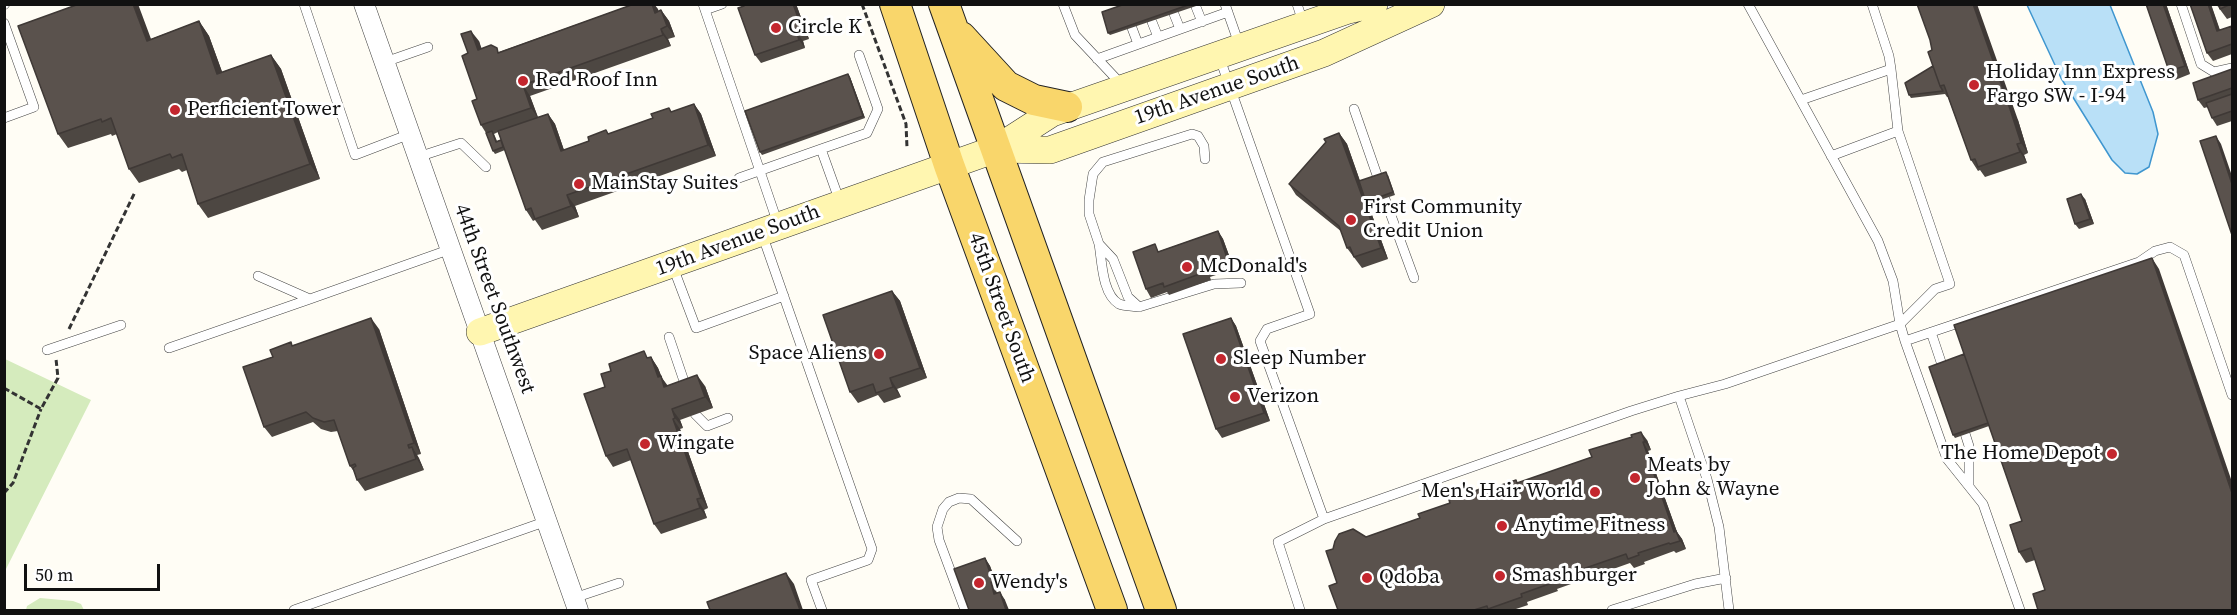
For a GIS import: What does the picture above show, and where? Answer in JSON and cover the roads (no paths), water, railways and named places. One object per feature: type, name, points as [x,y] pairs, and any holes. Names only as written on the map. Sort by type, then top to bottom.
[{"type":"main road","name":"45th Street South","points":[[895,4],[949,165],[1112,610]]},
{"type":"main road","points":[[949,16],[1006,86],[1034,100],[1067,107]]},
{"type":"main road","points":[[949,16],[1161,610]]},
{"type":"street","name":"19th Avenue South","points":[[480,332],[996,149],[1052,112],[1229,50],[1301,15],[1348,10],[1374,4]]},
{"type":"street","name":"19th Avenue South","points":[[996,149],[1050,150],[1324,53],[1431,4]]},
{"type":"street","name":"44th Street Southwest","points":[[368,7],[450,249],[576,604]]},
{"type":"lane","points":[[304,4],[355,155],[410,134]]},
{"type":"lane","points":[[722,4],[704,7],[760,170],[784,296],[872,549],[868,560],[811,580],[822,610]]},
{"type":"lane","points":[[1063,4],[1075,35],[1124,87]]},
{"type":"lane","points":[[1748,4],[1878,241],[1893,281],[1905,341],[1947,459],[1983,504],[2020,610]]},
{"type":"lane","points":[[1300,610],[1278,542],[1324,519],[1621,414],[1725,384],[1900,324],[1935,289],[1950,284],[1898,131],[1889,56],[1872,4]]},
{"type":"lane","points":[[2181,4],[2201,64],[2214,72],[2232,68]]},
{"type":"lane","points":[[1196,7],[1202,22]]},
{"type":"lane","points":[[1097,59],[1202,22],[1227,8],[1230,87],[1310,314],[1267,329],[1260,341],[1324,519]]},
{"type":"lane","points":[[1174,14],[1180,29]]},
{"type":"lane","points":[[4,22],[34,107],[4,118]]},
{"type":"lane","points":[[1152,22],[1158,37]]},
{"type":"lane","points":[[1132,28],[1138,44]]},
{"type":"lane","points":[[385,62],[428,47]]},
{"type":"lane","points":[[739,178],[867,133],[878,109],[860,55]]},
{"type":"lane","points":[[1801,100],[1891,69]]},
{"type":"lane","points":[[1354,109],[1378,178]]},
{"type":"lane","points":[[1831,156],[1898,131]]},
{"type":"lane","points":[[1205,159],[1204,146],[1198,136],[1192,134],[1103,162],[1093,174],[1089,213],[1100,244],[1106,283],[1111,297],[1119,304],[1139,307],[1214,284],[1241,284]]},
{"type":"lane","points":[[418,157],[461,143],[486,167]]},
{"type":"lane","points":[[821,149],[841,204]]},
{"type":"lane","points":[[1385,199],[1414,278]]},
{"type":"lane","points":[[1100,244],[1113,259],[1128,297],[1139,307]]},
{"type":"lane","points":[[1905,341],[2139,262],[2155,251],[2170,247],[2184,255],[2232,395]]},
{"type":"lane","points":[[169,348],[450,249]]},
{"type":"lane","points":[[672,264],[696,328],[784,296]]},
{"type":"lane","points":[[258,276],[310,299]]},
{"type":"lane","points":[[47,351],[121,325]]},
{"type":"lane","points":[[1931,332],[1950,389]]},
{"type":"lane","points":[[669,337],[688,392]]},
{"type":"lane","points":[[1679,396],[1719,527],[1729,610]]},
{"type":"lane","points":[[1958,411],[1970,446],[1969,486]]},
{"type":"lane","points":[[695,414],[707,426],[728,418]]},
{"type":"lane","points":[[965,610],[939,540],[937,527],[943,509],[949,502],[959,498],[971,499],[1017,542]]},
{"type":"lane","points":[[294,610],[548,521]]},
{"type":"lane","points":[[1612,610],[1695,584],[1726,578]]},
{"type":"lane","points":[[576,604],[619,583]]},
{"type":"water","points":[[2027,5],[2110,5],[2153,112],[2158,134],[2149,167],[2137,174],[2125,173],[2112,160],[2061,78]]},
{"type":"place","name":"Circle K","points":[[776,28]]},
{"type":"place","name":"Red Roof Inn","points":[[523,81]]},
{"type":"place","name":"Holiday Inn Express Fargo SW - I-94","points":[[1974,85]]},
{"type":"place","name":"Perficient Tower","points":[[175,110]]},
{"type":"place","name":"MainStay Suites","points":[[579,184]]},
{"type":"place","name":"First Community Credit Union","points":[[1351,220]]},
{"type":"place","name":"McDonald's","points":[[1187,267]]},
{"type":"place","name":"Space Aliens","points":[[879,354]]},
{"type":"place","name":"Sleep Number","points":[[1221,359]]},
{"type":"place","name":"Verizon","points":[[1235,397]]},
{"type":"place","name":"Wingate","points":[[645,444]]},
{"type":"place","name":"The Home Depot","points":[[2112,454]]},
{"type":"place","name":"Meats by John & Wayne","points":[[1635,478]]},
{"type":"place","name":"Men's Hair World","points":[[1595,492]]},
{"type":"place","name":"Anytime Fitness","points":[[1502,526]]},
{"type":"place","name":"Smashburger","points":[[1500,576]]},
{"type":"place","name":"Qdoba","points":[[1367,578]]},
{"type":"place","name":"Wendy's","points":[[979,583]]}]
